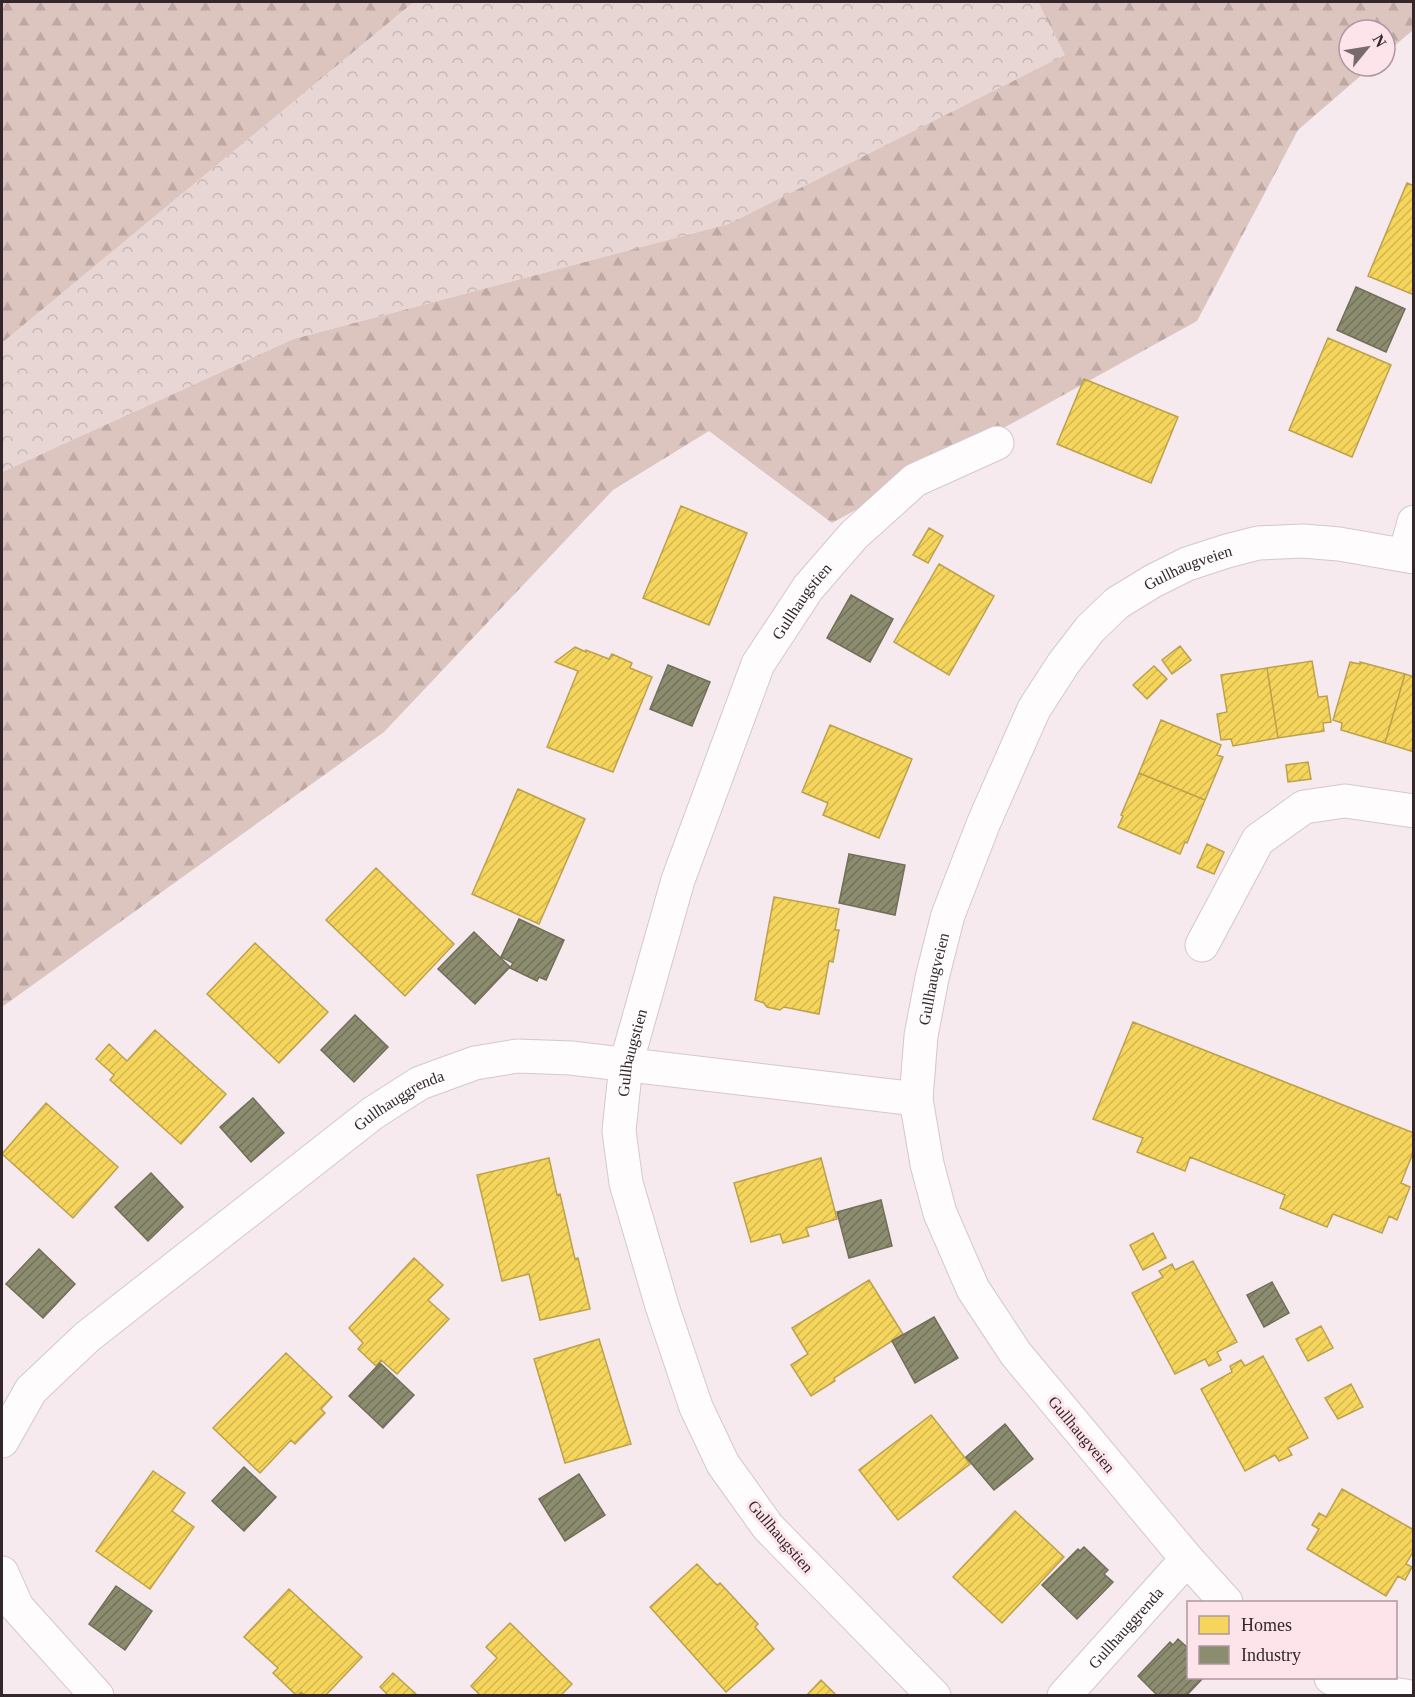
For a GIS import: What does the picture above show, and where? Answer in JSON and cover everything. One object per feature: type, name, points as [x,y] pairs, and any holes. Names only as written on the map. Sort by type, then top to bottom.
[{"type":"street","name":"Gullhaugstien","points":[[934,1695],[768,1527],[723,1464],[696,1407],[662,1305],[626,1183],[619,1131],[626,1064],[678,880],[758,664],[808,588],[854,535],[915,480],[997,443]]},
{"type":"street","name":"Gullhaugveien","points":[[1225,1601],[1187,1559],[1016,1354],[973,1289],[940,1213],[927,1164],[916,1099],[921,1036],[932,978],[948,915],[984,822],[1034,709],[1063,664],[1090,629],[1117,603],[1187,564],[1258,543],[1303,541],[1340,544],[1409,556],[1413,522]]},
{"type":"street","points":[[1202,945],[1258,840],[1304,807],[1345,801],[1413,811]]},
{"type":"street","name":"Gullhauggrenda","points":[[2,1442],[31,1390],[87,1337],[373,1113],[420,1083],[475,1064],[517,1056],[571,1058],[916,1099]]},
{"type":"street","name":"Gullhauggrenda","points":[[1064,1695],[1187,1559]]},
{"type":"street","points":[[2,1573],[17,1607],[97,1695]]},
{"type":"street","points":[[1337,1679],[1371,1691],[1406,1695]]},
{"type":"green space","points":[[2,2],[414,2],[2,343]]},
{"type":"green space","points":[[414,2],[1038,2],[1065,55],[728,224],[293,339],[2,472],[2,343]]},
{"type":"green space","points":[[1038,2],[1413,2],[1413,30],[1397,44],[1397,18],[1337,18],[1337,78],[1358,78],[1298,130],[1197,321],[832,523],[709,431],[613,490],[384,732],[2,1007],[2,472],[293,339],[728,224],[1064,55]]},
{"type":"building: Homes","points":[[1407,183],[1414,186],[1414,295],[1368,276]]},
{"type":"building: Homes","points":[[1328,338],[1391,365],[1352,457],[1289,430]]},
{"type":"building: Homes","points":[[1084,379],[1178,417],[1151,483],[1057,444]]},
{"type":"building: Homes","points":[[681,506],[747,533],[709,625],[643,598]]},
{"type":"building: Homes","points":[[929,528],[943,536],[928,563],[913,555]]},
{"type":"building: Homes","points":[[939,564],[994,596],[949,675],[894,642]]},
{"type":"building: Homes","points":[[1180,646],[1191,660],[1172,674],[1162,660]]},
{"type":"building: Homes","points":[[575,647],[609,659],[612,654],[632,663],[630,668],[652,677],[613,772],[547,747],[578,671],[555,662]]},
{"type":"building: Homes","points":[[1312,661],[1318,696],[1327,696],[1331,722],[1323,723],[1324,731],[1278,738],[1267,668]]},
{"type":"building: Homes","points":[[1350,662],[1360,664],[1360,662],[1405,674],[1385,743],[1341,730],[1342,723],[1333,720]]},
{"type":"building: Homes","points":[[1154,666],[1167,679],[1147,699],[1133,685]]},
{"type":"building: Homes","points":[[1267,668],[1278,738],[1233,746],[1231,739],[1221,740],[1217,714],[1227,712],[1221,675]]},
{"type":"building: Homes","points":[[1405,674],[1414,677],[1414,752],[1385,743]]},
{"type":"building: Homes","points":[[1161,720],[1221,745],[1217,755],[1223,757],[1205,800],[1139,773]]},
{"type":"building: Homes","points":[[830,725],[912,759],[879,838],[823,815],[828,803],[802,792]]},
{"type":"building: Homes","points":[[1308,762],[1311,779],[1288,782],[1286,765]]},
{"type":"building: Homes","points":[[1139,773],[1205,800],[1180,854],[1118,827]]},
{"type":"building: Homes","points":[[518,789],[585,819],[539,924],[472,894]]},
{"type":"building: Homes","points":[[1207,844],[1224,852],[1214,874],[1197,867]]},
{"type":"building: Homes","points":[[376,868],[454,944],[405,996],[326,920]]},
{"type":"building: Homes","points":[[774,897],[839,909],[835,930],[839,930],[833,962],[829,961],[819,1014],[784,1007],[780,1010],[767,1007],[764,1003],[755,1000]]},
{"type":"building: Homes","points":[[255,943],[328,1012],[279,1063],[207,994]]},
{"type":"building: Homes","points":[[1133,1022],[1414,1133],[1414,1150],[1401,1183],[1410,1187],[1397,1220],[1389,1216],[1382,1233],[1333,1214],[1327,1227],[1280,1208],[1285,1195],[1190,1157],[1185,1171],[1137,1152],[1143,1138],[1093,1119]]},
{"type":"building: Homes","points":[[155,1030],[226,1094],[181,1144],[110,1080],[114,1075],[96,1059],[109,1044],[127,1061]]},
{"type":"building: Homes","points":[[46,1103],[118,1167],[73,1218],[2,1154]]},
{"type":"building: Homes","points":[[549,1158],[557,1195],[560,1194],[575,1259],[578,1258],[590,1309],[540,1320],[529,1274],[502,1281],[477,1175]]},
{"type":"building: Homes","points":[[821,1158],[837,1219],[806,1228],[809,1236],[783,1243],[780,1234],[751,1242],[734,1183]]},
{"type":"building: Homes","points":[[1153,1233],[1166,1258],[1143,1270],[1130,1245]]},
{"type":"building: Homes","points":[[414,1258],[443,1285],[428,1300],[449,1319],[397,1374],[381,1360],[376,1366],[358,1349],[363,1343],[349,1328]]},
{"type":"building: Homes","points":[[1193,1261],[1237,1342],[1217,1352],[1221,1360],[1209,1366],[1205,1359],[1175,1374],[1132,1293],[1163,1277],[1159,1271],[1172,1264],[1175,1270]]},
{"type":"building: Homes","points":[[869,1280],[903,1334],[834,1378],[835,1381],[811,1396],[791,1365],[808,1354],[792,1328]]},
{"type":"building: Homes","points":[[1321,1326],[1333,1348],[1308,1361],[1296,1339]]},
{"type":"building: Homes","points":[[599,1339],[631,1444],[565,1463],[534,1359]]},
{"type":"building: Homes","points":[[286,1353],[332,1397],[321,1409],[325,1413],[295,1444],[291,1440],[260,1473],[213,1428]]},
{"type":"building: Homes","points":[[1263,1356],[1308,1438],[1288,1448],[1292,1455],[1279,1461],[1275,1455],[1245,1471],[1201,1389],[1232,1372],[1230,1366],[1241,1360],[1245,1366]]},
{"type":"building: Homes","points":[[1351,1384],[1363,1407],[1338,1419],[1325,1398]]},
{"type":"building: Homes","points":[[931,1415],[970,1464],[898,1520],[859,1470]]},
{"type":"building: Homes","points":[[153,1471],[185,1493],[172,1511],[194,1527],[150,1589],[96,1551]]},
{"type":"building: Homes","points":[[1342,1489],[1414,1530],[1414,1550],[1406,1564],[1412,1567],[1405,1580],[1398,1576],[1386,1596],[1307,1549],[1319,1529],[1312,1525],[1319,1513],[1326,1517]]},
{"type":"building: Homes","points":[[1015,1511],[1064,1557],[1002,1623],[953,1577]]},
{"type":"building: Homes","points":[[697,1564],[717,1585],[720,1583],[758,1624],[755,1627],[774,1649],[726,1692],[650,1607]]},
{"type":"building: Homes","points":[[289,1589],[362,1657],[325,1696],[305,1696],[301,1692],[297,1696],[273,1673],[278,1668],[244,1637]]},
{"type":"building: Homes","points":[[510,1623],[572,1684],[560,1696],[481,1696],[471,1686],[497,1658],[486,1647]]},
{"type":"building: Homes","points":[[393,1673],[417,1695],[389,1696],[380,1687]]},
{"type":"building: Homes","points":[[821,1680],[837,1696],[806,1696]]},
{"type":"building: Industry","points":[[1356,287],[1405,309],[1386,352],[1337,330]]},
{"type":"building: Industry","points":[[851,595],[893,619],[870,662],[827,638]]},
{"type":"building: Industry","points":[[668,665],[710,682],[692,726],[650,709]]},
{"type":"building: Industry","points":[[849,854],[905,865],[895,915],[839,903]]},
{"type":"building: Industry","points":[[519,919],[564,940],[546,980],[539,977],[537,981],[510,968],[513,963],[501,957]]},
{"type":"building: Industry","points":[[474,932],[510,967],[475,1004],[438,969]]},
{"type":"building: Industry","points":[[355,1015],[388,1047],[354,1082],[321,1050]]},
{"type":"building: Industry","points":[[253,1098],[284,1133],[251,1162],[220,1127]]},
{"type":"building: Industry","points":[[151,1173],[183,1207],[148,1241],[115,1207]]},
{"type":"building: Industry","points":[[881,1200],[892,1246],[849,1258],[837,1212]]},
{"type":"building: Industry","points":[[39,1249],[75,1284],[43,1318],[6,1284]]},
{"type":"building: Industry","points":[[1272,1282],[1289,1313],[1264,1327],[1247,1295]]},
{"type":"building: Industry","points":[[934,1317],[958,1358],[915,1383],[892,1341]]},
{"type":"building: Industry","points":[[380,1363],[414,1395],[383,1428],[349,1396]]},
{"type":"building: Industry","points":[[1005,1424],[1033,1459],[994,1490],[966,1457]]},
{"type":"building: Industry","points":[[244,1467],[276,1497],[244,1531],[212,1501]]},
{"type":"building: Industry","points":[[579,1474],[605,1515],[565,1541],[539,1499]]},
{"type":"building: Industry","points":[[1084,1547],[1108,1570],[1104,1574],[1113,1582],[1077,1619],[1042,1585],[1078,1549],[1080,1551]]},
{"type":"building: Industry","points":[[116,1586],[152,1611],[125,1650],[89,1624]]},
{"type":"building: Industry","points":[[1178,1639],[1187,1647],[1187,1679],[1202,1679],[1186,1696],[1158,1696],[1138,1676],[1170,1642],[1173,1645]]}]
